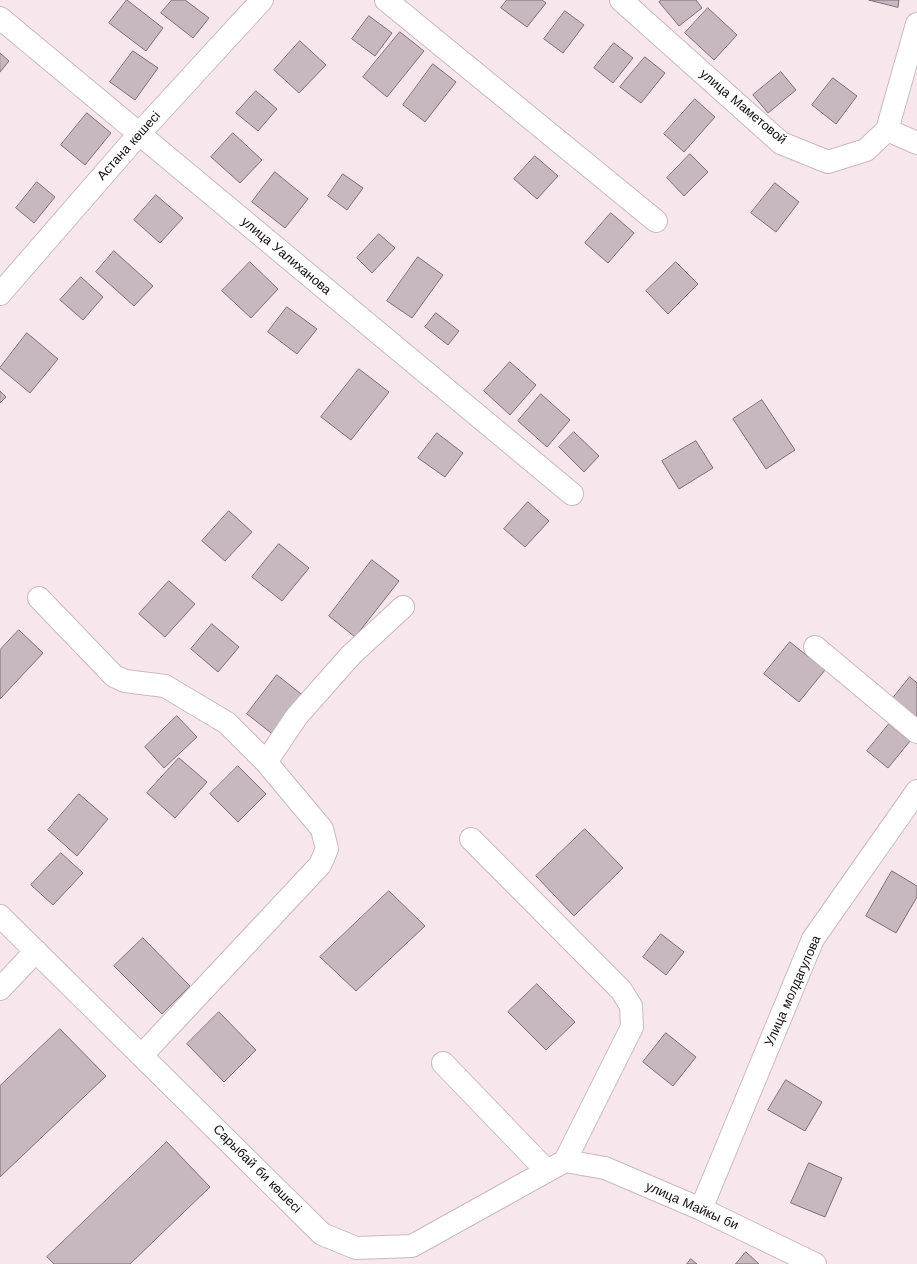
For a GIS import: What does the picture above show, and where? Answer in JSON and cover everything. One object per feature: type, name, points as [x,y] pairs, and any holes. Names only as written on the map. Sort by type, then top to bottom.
[{"type":"street","name":"Астана көшесі","points":[[0,294],[139,134],[262,0]]},
{"type":"street","points":[[386,0],[656,221]]},
{"type":"street","name":"улица Маметовой","points":[[621,0],[781,143],[828,162],[866,150],[887,130]]},
{"type":"street","name":"улица Уалиханова","points":[[0,18],[572,494]]},
{"type":"street","points":[[917,24],[887,130],[917,143]]},
{"type":"street","points":[[39,598],[114,676],[125,681],[165,686],[227,723],[266,762],[322,829],[327,849],[320,865],[142,1055]]},
{"type":"street","points":[[266,762],[298,716],[351,655],[403,607]]},
{"type":"street","points":[[815,647],[917,732]]},
{"type":"street","name":"Улица молдагулова","points":[[701,1209],[812,939],[917,791]]},
{"type":"street","points":[[443,1063],[556,1166],[632,1027],[631,1006],[621,990],[471,839]]},
{"type":"street","name":"Сарыбай би көшесі","points":[[0,916],[322,1234],[356,1248],[412,1246],[556,1166]]},
{"type":"street","points":[[0,989],[36,951]]},
{"type":"street","name":"улица Майкы би","points":[[556,1166],[605,1168],[701,1209],[815,1264]]},
{"type":"building","points":[[127,0],[163,28],[146,51],[109,23]]},
{"type":"building","points":[[172,0],[185,0],[209,18],[193,38],[161,13]]},
{"type":"building","points":[[507,0],[542,0],[546,3],[527,27],[501,8]]},
{"type":"building","points":[[662,0],[696,0],[702,8],[679,26],[659,2]]},
{"type":"building","points":[[869,0],[899,0],[898,7]]},
{"type":"building","points":[[708,8],[737,35],[714,60],[685,33]]},
{"type":"building","points":[[565,11],[584,25],[563,53],[544,39]]},
{"type":"building","points":[[369,16],[392,33],[375,56],[352,39]]},
{"type":"building","points":[[400,32],[424,51],[387,97],[363,77]]},
{"type":"building","points":[[300,41],[326,65],[299,93],[274,70]]},
{"type":"building","points":[[614,43],[633,58],[613,83],[594,68]]},
{"type":"building","points":[[133,51],[158,68],[135,100],[110,82]]},
{"type":"building","points":[[0,53],[9,61],[0,72]]},
{"type":"building","points":[[645,57],[665,73],[641,103],[620,87]]},
{"type":"building","points":[[433,64],[456,82],[425,122],[403,105]]},
{"type":"building","points":[[781,72],[796,90],[768,113],[753,95]]},
{"type":"building","points":[[833,78],[857,96],[836,124],[812,105]]},
{"type":"building","points":[[256,91],[277,109],[258,131],[236,113]]},
{"type":"building","points":[[695,99],[715,117],[684,152],[664,134]]},
{"type":"building","points":[[87,113],[111,133],[85,165],[61,145]]},
{"type":"building","points":[[233,133],[262,160],[240,183],[211,157]]},
{"type":"building","points":[[690,154],[708,172],[684,196],[667,178]]},
{"type":"building","points":[[535,156],[558,176],[537,199],[514,179]]},
{"type":"building","points":[[275,172],[308,199],[285,228],[252,202]]},
{"type":"building","points":[[343,174],[363,188],[347,210],[328,196]]},
{"type":"building","points":[[37,182],[55,197],[34,223],[16,208]]},
{"type":"building","points":[[775,183],[799,202],[776,232],[751,213]]},
{"type":"building","points":[[156,195],[183,218],[160,243],[134,220]]},
{"type":"building","points":[[611,213],[634,233],[608,263],[585,243]]},
{"type":"building","points":[[379,234],[395,248],[372,273],[357,258]]},
{"type":"building","points":[[114,251],[153,286],[134,306],[96,272]]},
{"type":"building","points":[[418,257],[443,275],[412,318],[387,301]]},
{"type":"building","points":[[250,262],[278,289],[251,318],[222,291]]},
{"type":"building","points":[[676,262],[698,284],[668,314],[646,291]]},
{"type":"building","points":[[81,277],[103,297],[83,320],[60,300]]},
{"type":"building","points":[[287,307],[317,329],[297,354],[268,332]]},
{"type":"building","points":[[436,313],[459,331],[448,345],[425,327]]},
{"type":"building","points":[[27,333],[58,359],[30,393],[0,368]]},
{"type":"building","points":[[510,362],[536,385],[510,415],[484,391]]},
{"type":"building","points":[[359,369],[389,392],[351,440],[321,417]]},
{"type":"building","points":[[0,391],[6,397],[0,403]]},
{"type":"building","points":[[541,394],[570,420],[547,447],[518,421]]},
{"type":"building","points":[[762,400],[795,450],[766,469],[733,419]]},
{"type":"building","points":[[574,432],[599,456],[584,472],[559,447]]},
{"type":"building","points":[[437,433],[463,453],[445,477],[418,458]]},
{"type":"building","points":[[696,441],[713,468],[679,489],[662,461]]},
{"type":"building","points":[[528,502],[549,521],[525,547],[504,529]]},
{"type":"building","points":[[229,511],[252,532],[225,561],[202,541]]},
{"type":"building","points":[[279,544],[309,568],[282,601],[252,577]]},
{"type":"building","points":[[372,560],[399,581],[355,637],[329,616]]},
{"type":"building","points":[[169,581],[195,604],[165,637],[139,614]]},
{"type":"building","points":[[212,624],[239,647],[218,672],[191,649]]},
{"type":"building","points":[[19,630],[43,653],[0,699],[0,650]]},
{"type":"building","points":[[790,642],[825,670],[799,702],[764,674]]},
{"type":"building","points":[[277,675],[305,697],[275,736],[247,714]]},
{"type":"building","points":[[910,677],[917,683],[917,724],[889,703]]},
{"type":"building","points":[[177,716],[197,737],[164,768],[145,747]]},
{"type":"building","points":[[889,724],[910,741],[888,768],[867,751]]},
{"type":"building","points":[[179,758],[207,782],[175,818],[147,793]]},
{"type":"building","points":[[238,766],[266,794],[238,822],[210,794]]},
{"type":"building","points":[[79,794],[108,819],[77,856],[48,830]]},
{"type":"building","points":[[585,829],[623,868],[574,916],[536,876]]},
{"type":"building","points":[[61,853],[83,873],[53,905],[31,885]]},
{"type":"building","points":[[892,871],[917,886],[917,897],[896,933],[866,916]]},
{"type":"building","points":[[389,891],[425,926],[356,991],[320,957]]},
{"type":"building","points":[[661,934],[684,952],[666,975],[643,957]]},
{"type":"building","points":[[143,938],[190,986],[162,1014],[114,966]]},
{"type":"building","points":[[537,984],[575,1022],[546,1050],[508,1012]]},
{"type":"building","points":[[219,1012],[256,1050],[224,1082],[187,1044]]},
{"type":"building","points":[[60,1029],[106,1076],[0,1177],[0,1086]]},
{"type":"building","points":[[666,1033],[696,1057],[673,1086],[643,1062]]},
{"type":"building","points":[[786,1080],[822,1102],[805,1131],[768,1110]]},
{"type":"building","points":[[167,1142],[210,1187],[130,1264],[54,1264],[47,1257]]},
{"type":"building","points":[[809,1163],[842,1178],[825,1217],[791,1203]]},
{"type":"building","points":[[746,1252],[759,1264],[736,1264]]},
{"type":"building","points":[[691,1259],[697,1264],[687,1264]]}]
